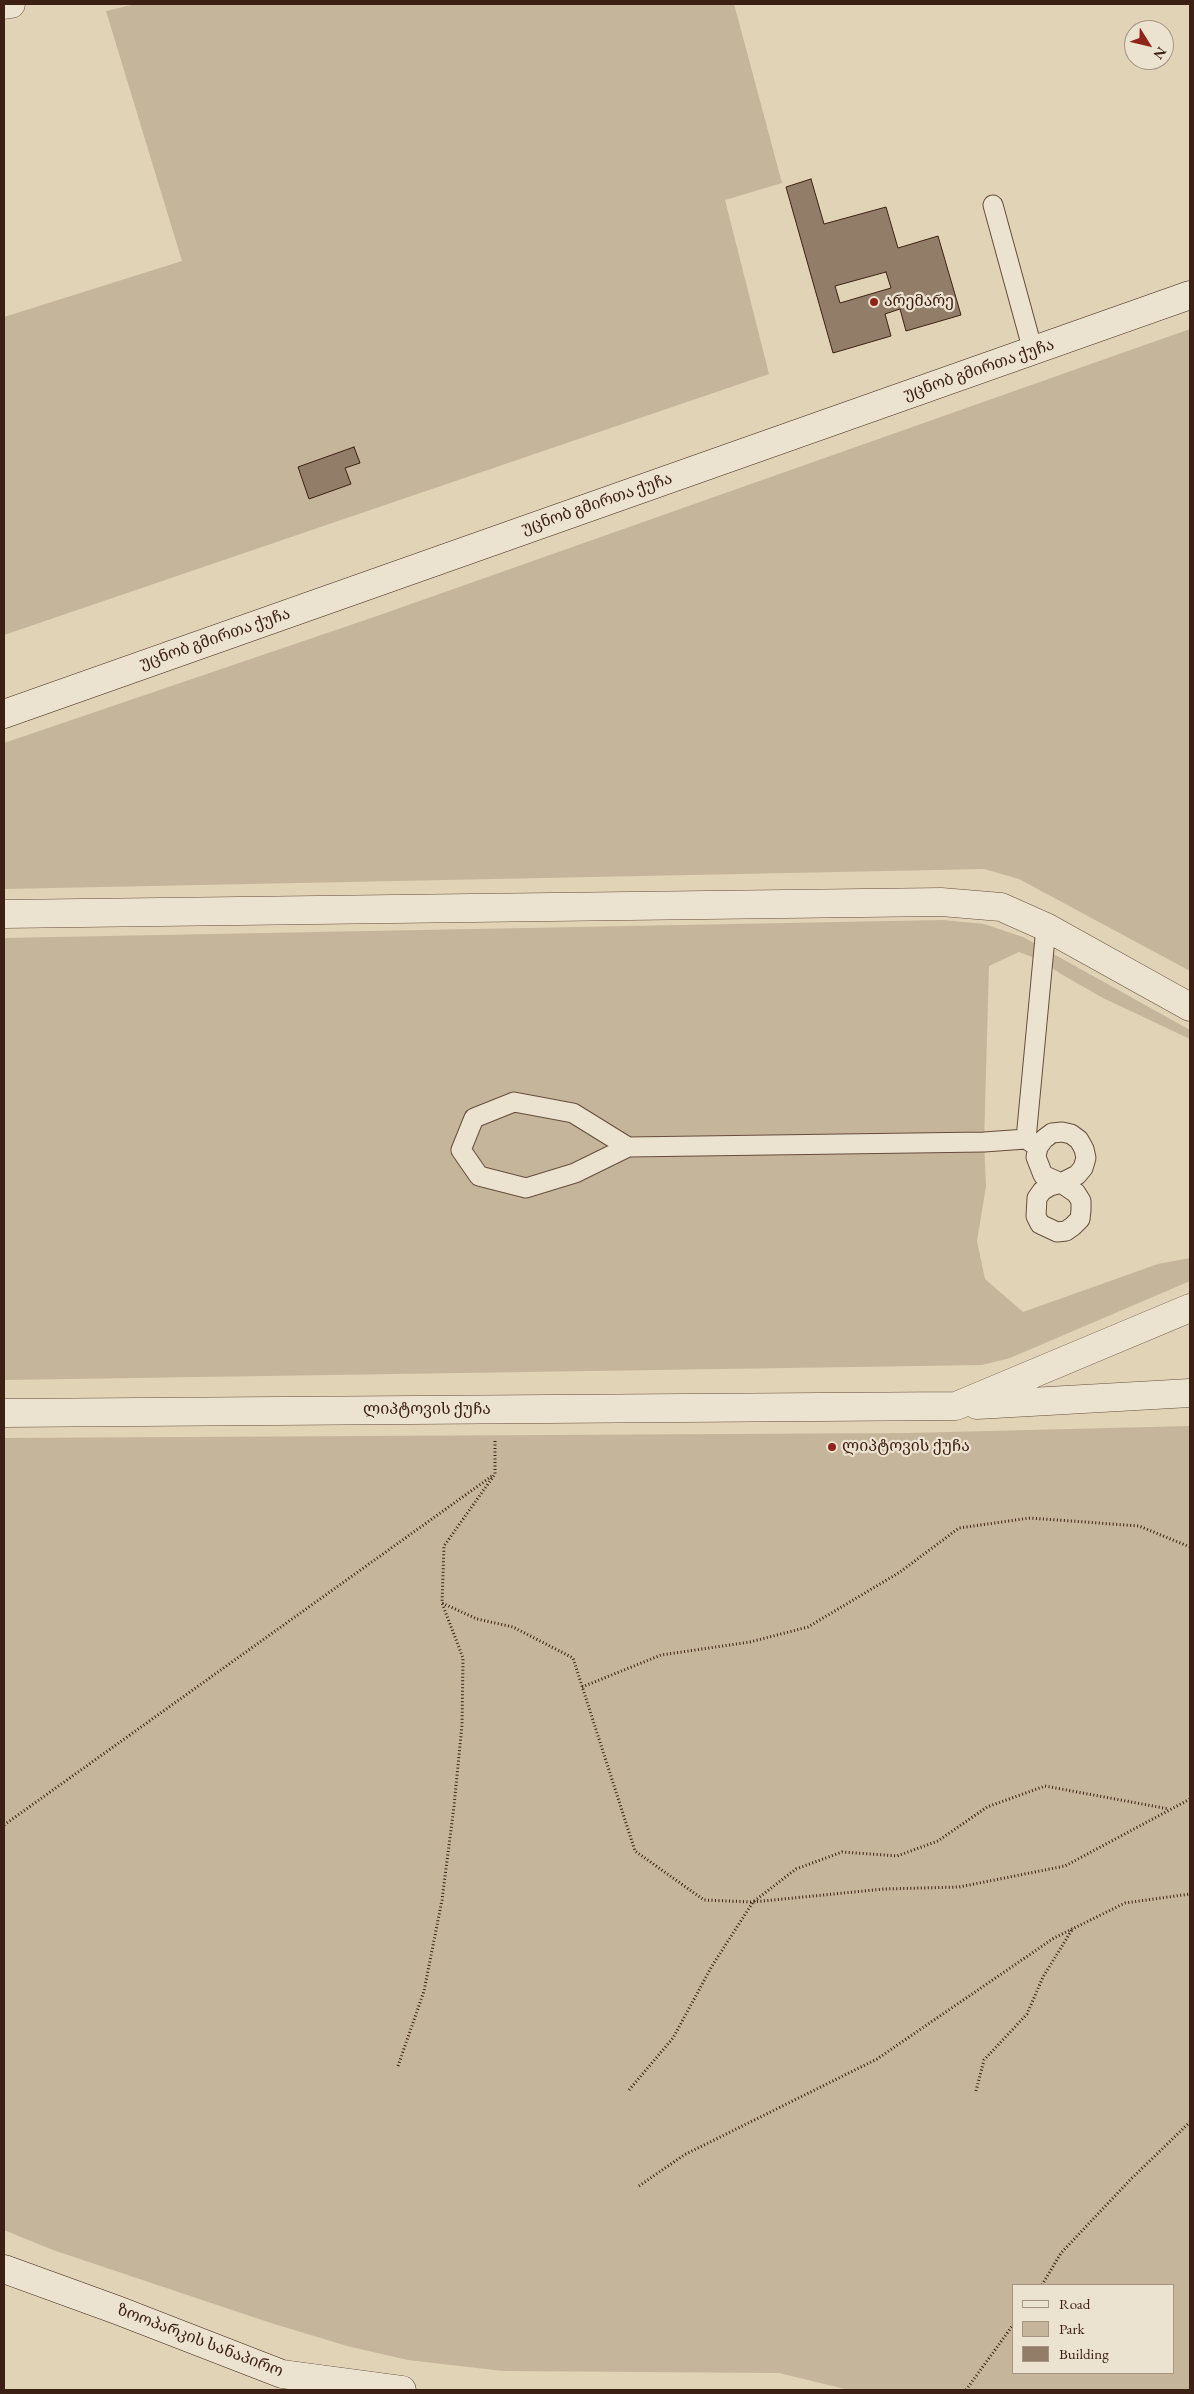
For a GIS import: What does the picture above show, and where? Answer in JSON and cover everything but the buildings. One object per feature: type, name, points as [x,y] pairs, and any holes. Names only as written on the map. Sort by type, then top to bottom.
[{"type":"street","points":[[4,6],[10,4]]},
{"type":"street","name":"უცნობ გმირთა ქუჩა","points":[[4,714],[1190,295]]},
{"type":"street","points":[[4,914],[941,902],[1001,907],[1046,927],[1190,1007]]},
{"type":"street","name":"ლიპტოვის ქუჩა","points":[[4,1413],[956,1406],[1190,1308]]},
{"type":"street","points":[[956,1406],[1190,1393]]},
{"type":"street","name":"ზოოპარკის სანაპირო","points":[[4,2269],[117,2310],[282,2374],[402,2390]]},
{"type":"lane","points":[[993,205],[1033,351]]},
{"type":"lane","points":[[628,1147],[573,1113],[514,1102],[474,1118],[461,1150],[479,1176],[526,1188],[575,1173],[628,1147],[1032,1143],[1052,1134],[1071,1134],[1079,1140],[1086,1158],[1083,1168],[1077,1175],[1060,1183],[1044,1175],[1038,1166],[1032,1143],[1046,927]]},
{"type":"path","points":[[398,2066],[424,1991],[442,1900],[462,1725],[463,1658],[442,1603],[444,1546],[495,1474],[495,1409]]},
{"type":"path","points":[[4,1825],[495,1474]]},
{"type":"path","points":[[582,1687],[661,1655],[750,1642],[808,1628],[900,1572],[958,1528],[1030,1518],[1139,1526],[1190,1546]]},
{"type":"path","points":[[442,1603],[477,1619],[513,1627],[573,1658],[634,1851],[704,1900],[753,1902],[884,1889],[959,1887],[1065,1866],[1190,1799]]},
{"type":"path","points":[[628,2090],[673,2038],[712,1966],[753,1902],[796,1869],[842,1852],[897,1856],[938,1841],[987,1807],[1046,1786],[1170,1809]]},
{"type":"path","points":[[639,2186],[684,2155],[877,2060],[1054,1938],[1125,1903],[1190,1894]]},
{"type":"path","points":[[976,2091],[984,2060],[1026,2014],[1043,1978],[1073,1928]]},
{"type":"path","points":[[1043,2284],[1061,2254],[1130,2180],[1190,2122]]},
{"type":"path","points":[[966,2390],[1012,2325]]},
{"type":"green space","points":[[136,4],[734,4],[782,183],[725,200],[769,374],[4,635],[4,317],[182,261],[106,11]]},
{"type":"green space","points":[[1190,329],[1190,971],[1019,879],[984,869],[4,889],[4,743],[377,616]]},
{"type":"green space","points":[[943,920],[984,924],[1023,937],[1190,1030],[1190,1039],[1103,998],[1042,961],[1019,952],[989,966],[984,1142],[986,1186],[977,1241],[985,1279],[1023,1312],[1158,1264],[1190,1258],[1190,1281],[1010,1358],[982,1365],[4,1380],[4,938]]},
{"type":"green space","points":[[1190,1426],[1190,2390],[849,2390],[779,2373],[503,2371],[408,2360],[347,2346],[271,2323],[53,2250],[4,2230],[4,1438],[909,1433]]},
{"type":"place","name":"არემარე","points":[[874,302]]},
{"type":"place","name":"ლიპტოვის ქუჩა","points":[[832,1447]]}]
